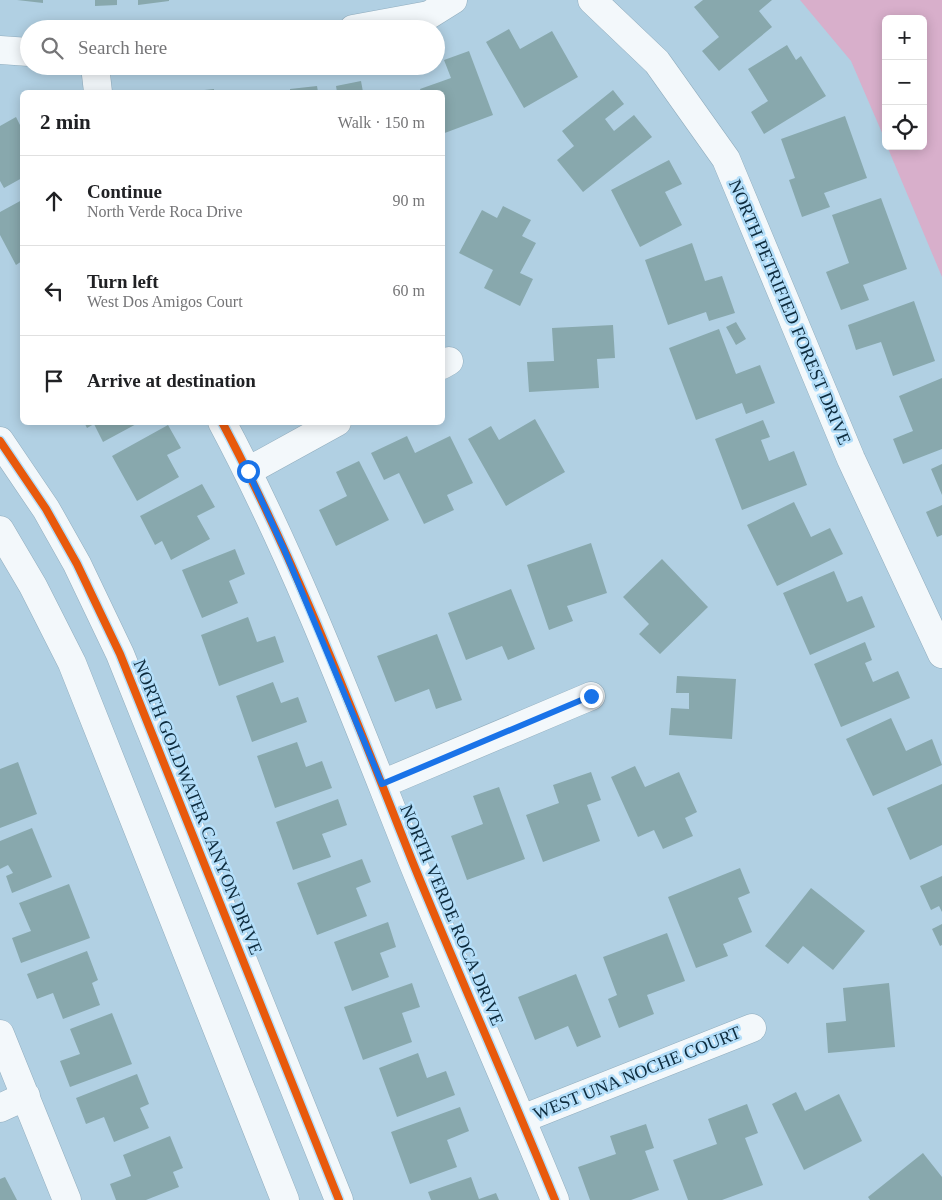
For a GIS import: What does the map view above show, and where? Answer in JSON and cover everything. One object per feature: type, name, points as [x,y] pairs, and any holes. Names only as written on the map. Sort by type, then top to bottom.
[{"type":"street","points":[[402,20],[429,15],[454,0]]},
{"type":"street","name":"NORTH PETRIFIED FOREST DRIVE","points":[[592,0],[656,62],[726,159],[851,458],[942,654]]},
{"type":"street","points":[[0,50],[20,51]]},
{"type":"street","points":[[96,75],[98,90]]},
{"type":"street","name":"NORTH VERDE ROCA DRIVE","points":[[224,425],[248,471],[284,549],[382,784],[455,967],[522,1119],[555,1200]]},
{"type":"street","points":[[248,471],[332,425]]},
{"type":"street","name":"NORTH GOLDWATER CANYON DRIVE","points":[[0,441],[46,510],[77,564],[120,654],[339,1200]]},
{"type":"street","points":[[0,530],[33,586],[72,663],[285,1200]]},
{"type":"street","points":[[382,784],[591,696]]},
{"type":"street","name":"WEST UNA NOCHE COURT","points":[[522,1119],[752,1028]]},
{"type":"street","points":[[0,1034],[67,1200]]},
{"type":"street","points":[[0,1108],[26,1096]]},
{"type":"shaded area","points":[[800,0],[942,0],[942,277],[889,150],[927,150],[927,15],[882,15],[882,133],[851,61]]},
{"type":"building","points":[[17,0],[43,0],[43,3]]},
{"type":"building","points":[[95,0],[117,0],[117,5],[95,6]]},
{"type":"building","points":[[138,0],[169,0],[169,1],[138,5]]},
{"type":"building","points":[[703,0],[772,0],[759,11],[772,27],[719,71],[702,51],[719,37],[694,7]]},
{"type":"building","points":[[509,29],[520,49],[552,31],[578,77],[524,108],[486,42]]},
{"type":"building","points":[[787,45],[796,60],[801,56],[826,96],[764,134],[751,112],[768,101],[748,69]]},
{"type":"building","points":[[469,51],[493,115],[445,133],[445,90],[420,89],[451,78],[445,60]]},
{"type":"building","points":[[361,81],[363,90],[337,90],[336,86]]},
{"type":"building","points":[[317,86],[318,90],[290,90]]},
{"type":"building","points":[[613,90],[624,104],[605,119],[614,131],[634,115],[652,137],[583,192],[557,160],[574,146],[562,131]]},
{"type":"building","points":[[845,116],[867,178],[824,193],[830,207],[802,217],[789,180],[795,178],[781,139]]},
{"type":"building","points":[[16,117],[20,125],[20,179],[4,188],[0,181],[0,126]]},
{"type":"building","points":[[669,160],[682,184],[665,192],[682,225],[640,247],[611,190]]},
{"type":"building","points":[[881,198],[907,269],[863,285],[869,300],[841,310],[826,272],[849,263],[832,215]]},
{"type":"building","points":[[20,201],[20,262],[16,265],[0,235],[0,212]]},
{"type":"building","points":[[503,206],[531,220],[522,236],[536,243],[520,273],[533,279],[520,306],[484,288],[493,270],[459,253],[482,210],[497,218]]},
{"type":"building","points":[[692,243],[705,281],[722,276],[735,313],[709,321],[706,312],[668,325],[645,260]]},
{"type":"building","points":[[914,301],[935,361],[893,376],[881,342],[856,350],[848,325]]},
{"type":"building","points":[[736,322],[746,339],[736,345],[726,327]]},
{"type":"building","points":[[613,325],[615,358],[597,359],[599,388],[529,392],[527,362],[554,361],[552,328]]},
{"type":"building","points":[[719,329],[736,374],[760,365],[775,403],[746,414],[742,403],[696,420],[669,348]]},
{"type":"building","points":[[942,378],[942,449],[903,464],[893,439],[913,431],[899,396]]},
{"type":"building","points":[[535,419],[565,472],[506,506],[468,439],[491,426],[499,440]]},
{"type":"building","points":[[763,420],[770,437],[761,440],[769,461],[794,451],[807,485],[742,510],[715,439]]},
{"type":"building","points":[[94,425],[134,425],[103,442]]},
{"type":"building","points":[[168,425],[181,448],[167,455],[179,477],[137,501],[112,456]]},
{"type":"building","points":[[407,436],[415,453],[450,436],[473,483],[447,495],[454,510],[424,524],[399,473],[384,480],[371,453]]},
{"type":"building","points":[[359,461],[389,520],[336,546],[319,510],[347,496],[336,472]]},
{"type":"building","points":[[942,464],[942,495],[931,469]]},
{"type":"building","points":[[202,484],[215,507],[197,516],[210,539],[171,560],[162,541],[155,545],[140,516]]},
{"type":"building","points":[[794,502],[811,537],[830,528],[843,554],[777,586],[747,525]]},
{"type":"building","points":[[942,505],[942,535],[937,537],[926,512]]},
{"type":"building","points":[[591,543],[607,593],[567,606],[573,621],[549,630],[527,565]]},
{"type":"building","points":[[235,549],[245,574],[229,581],[238,603],[202,618],[182,570]]},
{"type":"building","points":[[662,559],[708,607],[660,654],[639,634],[649,624],[623,597]]},
{"type":"building","points":[[834,571],[847,602],[862,596],[875,627],[810,655],[783,593]]},
{"type":"building","points":[[511,589],[535,649],[508,660],[502,646],[466,660],[448,613]]},
{"type":"building","points":[[248,617],[257,642],[275,636],[284,662],[219,686],[201,635]]},
{"type":"building","points":[[437,634],[462,700],[436,709],[429,689],[395,702],[377,656]]},
{"type":"building","points":[[865,642],[872,660],[865,663],[873,682],[898,671],[910,698],[841,727],[814,664]]},
{"type":"building","points":[[677,676],[736,679],[732,739],[669,735],[671,708],[689,709],[689,693],[676,693]]},
{"type":"building","points":[[273,682],[281,703],[298,697],[307,722],[252,742],[236,696]]},
{"type":"building","points":[[891,718],[906,751],[932,739],[942,765],[873,796],[846,739]]},
{"type":"building","points":[[297,742],[306,767],[322,761],[332,788],[275,808],[257,756]]},
{"type":"building","points":[[18,762],[37,814],[0,828],[0,769]]},
{"type":"building","points":[[635,766],[645,787],[679,772],[697,812],[685,818],[693,836],[663,849],[654,830],[638,837],[611,777]]},
{"type":"building","points":[[591,772],[601,800],[587,805],[600,841],[543,862],[526,815],[559,803],[553,785]]},
{"type":"building","points":[[942,784],[942,845],[910,860],[887,808]]},
{"type":"building","points":[[499,787],[525,859],[467,880],[451,836],[483,824],[473,796]]},
{"type":"building","points":[[338,799],[347,825],[322,834],[331,857],[293,870],[276,822]]},
{"type":"building","points":[[32,828],[52,877],[12,893],[6,876],[13,873],[8,865],[0,869],[0,841]]},
{"type":"building","points":[[362,859],[371,882],[356,888],[367,916],[317,935],[297,883]]},
{"type":"building","points":[[740,868],[750,893],[738,898],[752,932],[723,944],[728,956],[696,968],[668,897]]},
{"type":"building","points":[[942,876],[942,912],[939,906],[931,910],[920,886]]},
{"type":"building","points":[[69,884],[90,938],[21,963],[12,938],[31,931],[19,903]]},
{"type":"building","points":[[811,888],[865,931],[833,970],[803,946],[788,964],[765,946]]},
{"type":"building","points":[[388,922],[396,947],[380,953],[389,977],[352,991],[334,942]]},
{"type":"building","points":[[942,924],[942,945],[940,946],[932,929]]},
{"type":"building","points":[[667,933],[685,981],[647,995],[654,1014],[619,1028],[608,999],[617,995],[603,957]]},
{"type":"building","points":[[87,951],[98,980],[92,983],[100,1005],[63,1019],[53,993],[37,999],[27,974]]},
{"type":"building","points":[[576,974],[601,1037],[577,1047],[568,1026],[535,1040],[518,997]]},
{"type":"building","points":[[412,983],[420,1007],[402,1013],[412,1042],[363,1060],[344,1007]]},
{"type":"building","points":[[889,983],[895,1047],[828,1053],[826,1023],[846,1021],[843,988]]},
{"type":"building","points":[[112,1013],[132,1064],[70,1087],[60,1061],[80,1054],[70,1029]]},
{"type":"building","points":[[418,1053],[427,1078],[446,1071],[455,1095],[397,1117],[379,1068]]},
{"type":"building","points":[[137,1074],[149,1104],[140,1108],[149,1128],[114,1142],[104,1117],[86,1124],[76,1098]]},
{"type":"building","points":[[796,1092],[805,1111],[839,1094],[862,1141],[804,1170],[772,1104]]},
{"type":"building","points":[[747,1104],[758,1133],[745,1138],[763,1185],[722,1200],[688,1200],[673,1160],[717,1144],[708,1119]]},
{"type":"building","points":[[460,1107],[469,1131],[447,1140],[457,1167],[410,1184],[391,1132]]},
{"type":"building","points":[[646,1124],[654,1148],[645,1151],[659,1190],[631,1200],[590,1200],[578,1167],[616,1154],[610,1136]]},
{"type":"building","points":[[170,1136],[183,1168],[173,1172],[179,1187],[146,1200],[116,1200],[110,1184],[131,1176],[123,1155]]},
{"type":"building","points":[[923,1153],[942,1177],[942,1200],[870,1200],[868,1197]]},
{"type":"building","points":[[5,1177],[17,1200],[0,1200],[0,1179]]},
{"type":"building","points":[[471,1177],[479,1199],[496,1193],[499,1200],[431,1200],[428,1192]]},
{"type":"cycle path","points":[[224,425],[275,530],[324,640],[430,905],[555,1200]]},
{"type":"cycle path","points":[[0,441],[46,509],[77,564],[120,654],[339,1200]]},
{"type":"route","points":[[248,471],[284,549],[382,784],[591,696]]}]
